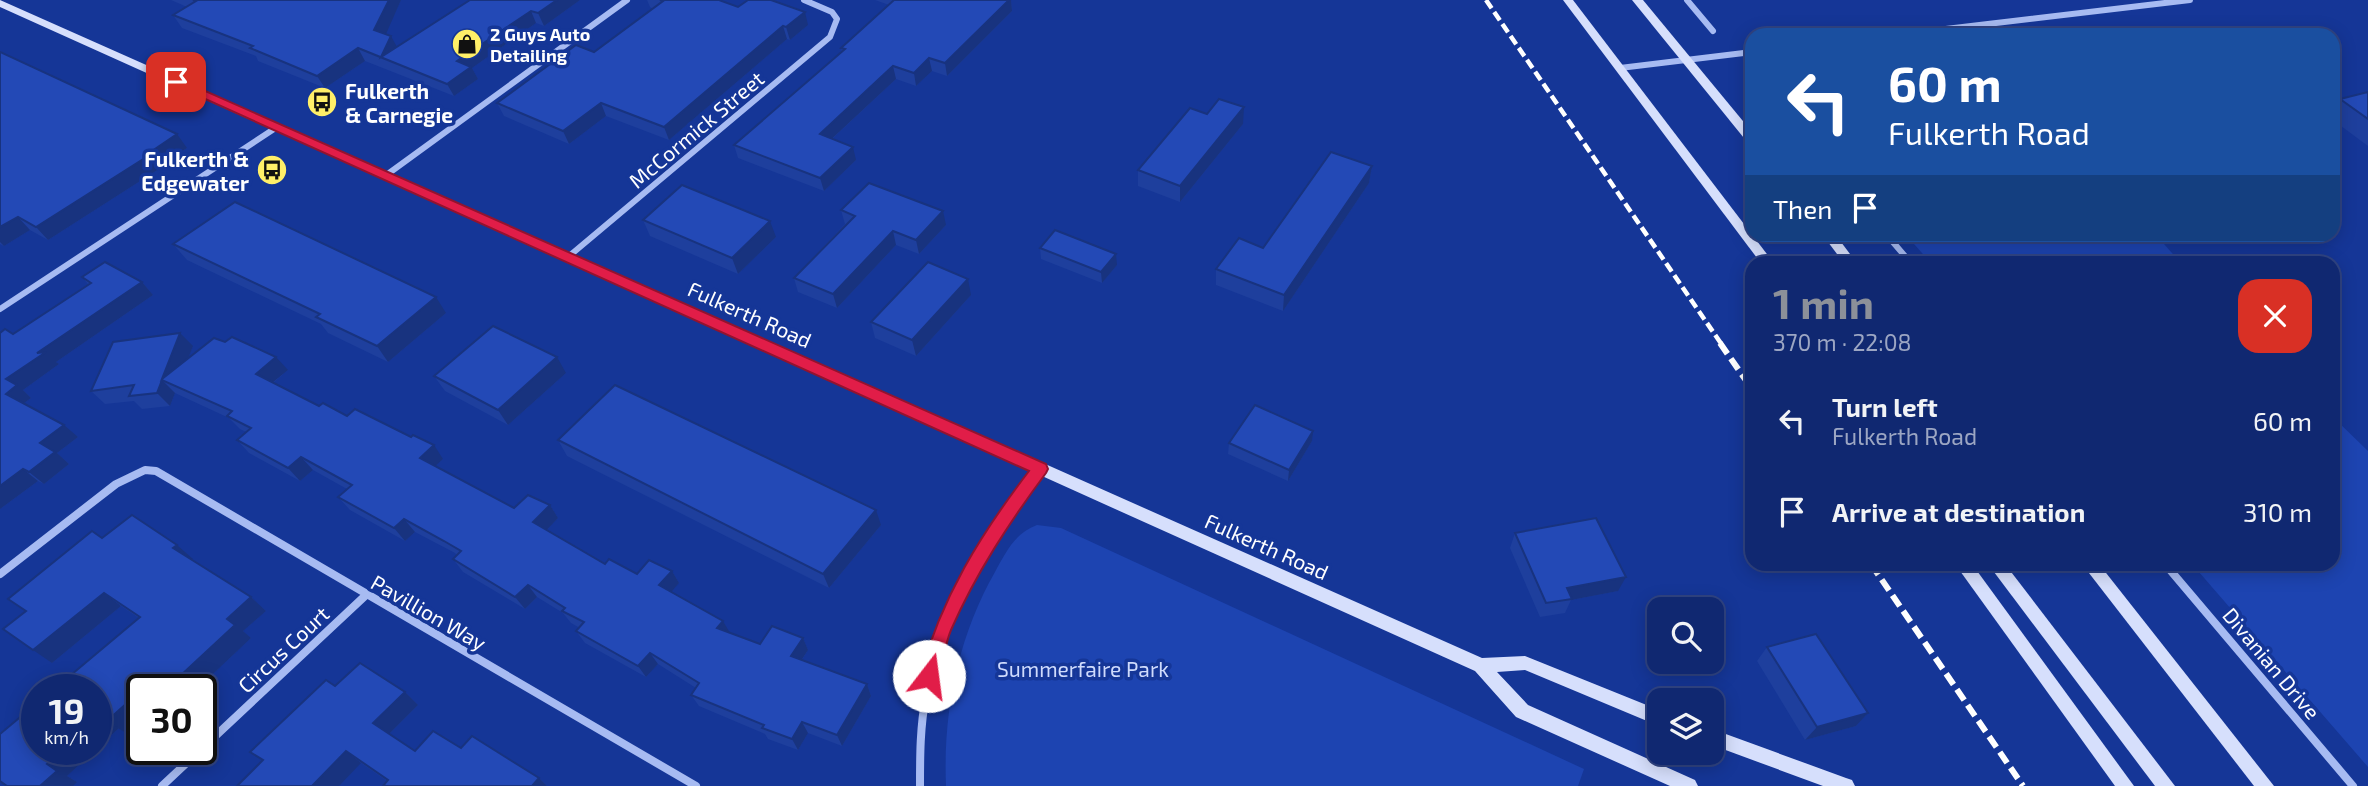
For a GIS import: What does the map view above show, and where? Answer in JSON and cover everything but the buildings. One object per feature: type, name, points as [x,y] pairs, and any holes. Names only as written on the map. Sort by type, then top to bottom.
[{"type":"street","points":[[385,176],[627,0]]},
{"type":"street","name":"McCormick Street","points":[[568,257],[830,37],[836,19],[832,12],[804,0]]},
{"type":"street","points":[[1568,0],[1745,233]]},
{"type":"street","points":[[1637,0],[1745,132]]},
{"type":"street","points":[[1687,0],[1713,31]]},
{"type":"street","points":[[1954,28],[2190,0]]},
{"type":"street","name":"Fulkerth Road","points":[[0,3],[1481,666],[1522,711],[1689,786]]},
{"type":"street","points":[[1620,68],[1745,53]]},
{"type":"street","points":[[0,309],[4,303],[277,127]]},
{"type":"street","points":[[1752,242],[1762,256]]},
{"type":"street","points":[[1834,242],[1845,256]]},
{"type":"street","points":[[1893,242],[1905,256]]},
{"type":"street","points":[[920,786],[919,766],[926,690],[941,634],[988,541],[1040,469]]},
{"type":"street","name":"Pavillion Way","points":[[0,574],[116,484],[145,470],[167,476],[696,786]]},
{"type":"street","points":[[1968,571],[2126,786]]},
{"type":"street","points":[[2001,571],[2166,786]]},
{"type":"street","points":[[2096,571],[2265,786]]},
{"type":"street","name":"Divanian Drive","points":[[2171,571],[2353,786]]},
{"type":"street","name":"Circus Court","points":[[162,786],[366,595]]},
{"type":"street","name":"Fulkerth Road","points":[[1481,666],[1525,663],[1647,713]]},
{"type":"street","points":[[1724,741],[1846,786]]},
{"type":"green space","points":[[1912,242],[2162,242],[2175,256],[1925,256]]},
{"type":"green space","points":[[2340,424],[2368,451],[2368,767],[2198,571],[2340,571]]},
{"type":"green space","name":"Summerfaire Park","points":[[1037,525],[1061,528],[1584,769],[1578,786],[946,786],[950,702],[962,648],[971,622],[1007,550],[1029,528]]},
{"type":"railway","points":[[1486,0],[1722,345]]},
{"type":"railway","points":[[1720,343],[1745,379]]},
{"type":"railway","points":[[1876,571],[2023,786]]},
{"type":"place","name":"2 Guys Auto Detailing","points":[[467,44]]},
{"type":"place","name":"Fulkerth & Carnegie","points":[[322,102]]},
{"type":"place","name":"Fulkerth & Edgewater","points":[[272,170]]},
{"type":"route","points":[[176,82],[1040,469],[988,541],[951,608],[929,676]]}]
